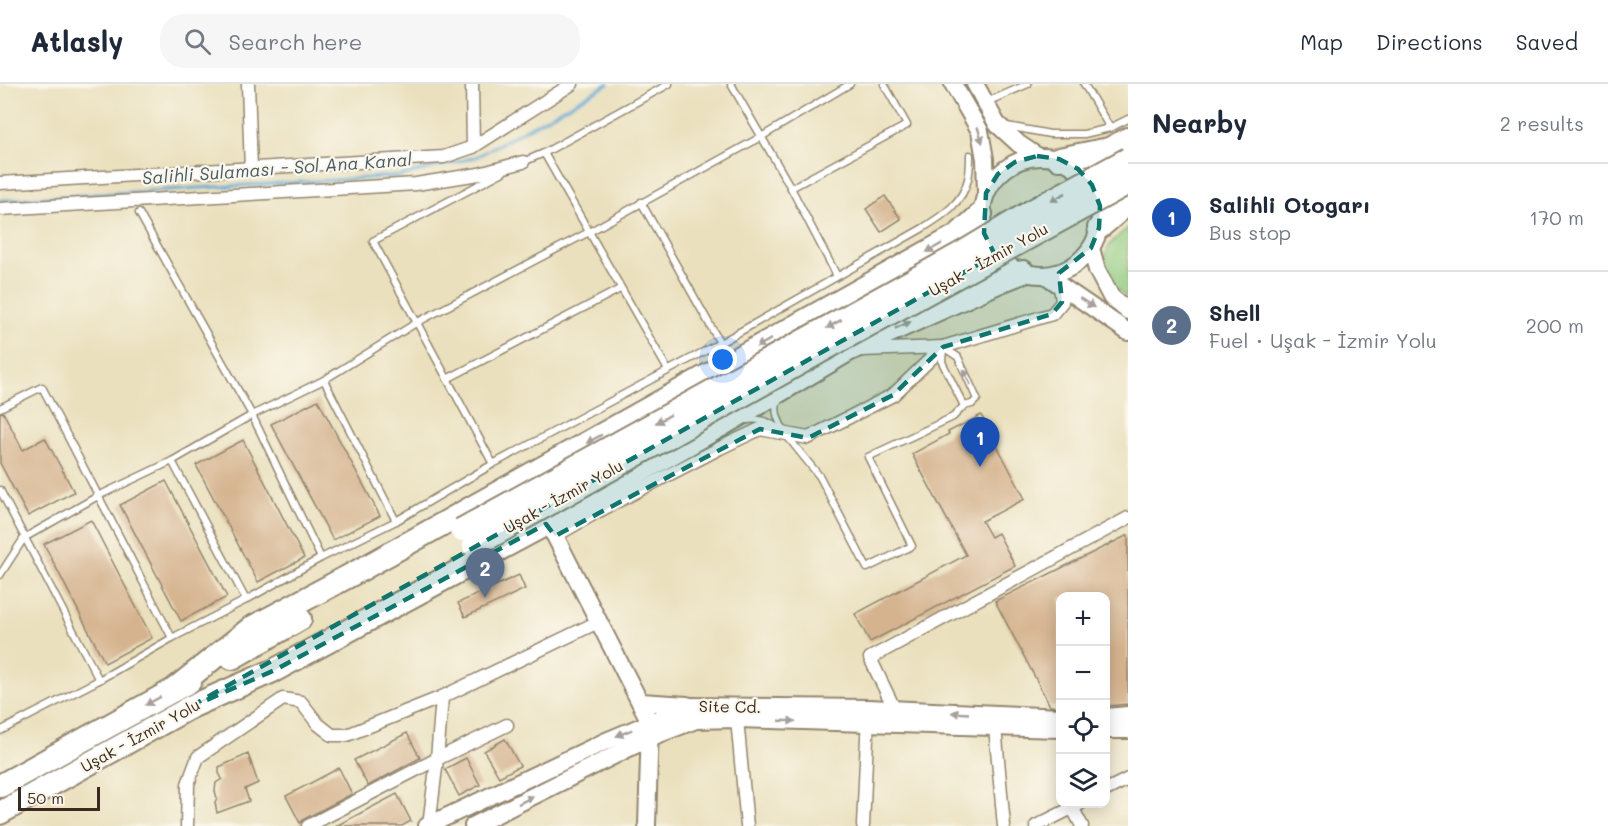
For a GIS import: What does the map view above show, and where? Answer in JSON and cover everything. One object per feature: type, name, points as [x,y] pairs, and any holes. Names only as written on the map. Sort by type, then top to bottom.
[{"type":"highway","points":[[1048,157],[1109,149],[1119,134]]},
{"type":"highway","name":"Uşak - İzmir Yolu","points":[[3,811],[186,710],[468,538],[1032,211],[1128,159]]},
{"type":"highway","name":"Uşak - İzmir Yolu","points":[[0,786],[176,688],[468,538],[854,333],[1128,183]]},
{"type":"highway","points":[[176,688],[251,628],[364,568],[958,236],[983,203]]},
{"type":"highway","points":[[1095,238],[1128,203]]},
{"type":"highway","points":[[186,710],[275,670],[551,530],[848,350],[1034,273]]},
{"type":"main road","points":[[952,84],[980,131],[985,159],[984,233],[992,250],[1006,264],[1034,273],[1060,286],[1128,332]]},
{"type":"main road","points":[[975,84],[997,124],[1019,144],[1078,169],[1092,185],[1100,206],[1095,238],[1097,270],[1111,297],[1128,311]]},
{"type":"main road","points":[[983,203],[998,174],[1006,168],[1015,162],[1048,157]]},
{"type":"main road","points":[[1034,273],[1063,271],[1078,261],[1095,238]]},
{"type":"main road","points":[[551,530],[641,702],[650,730],[647,826]]},
{"type":"main road","points":[[641,702],[690,706]]},
{"type":"main road","name":"Site Cd.","points":[[473,826],[690,706],[868,716],[995,727],[1056,729]]},
{"type":"main road","name":"Site Cd.","points":[[428,826],[594,747],[650,730],[696,720],[868,716],[895,710],[1056,717]]},
{"type":"main road","points":[[1110,717],[1128,715]]},
{"type":"main road","points":[[1110,730],[1128,730]]},
{"type":"street","points":[[248,84],[251,169]]},
{"type":"street","points":[[472,84],[473,147]]},
{"type":"street","points":[[0,183],[444,157],[473,147],[572,84]]},
{"type":"street","points":[[0,209],[416,184],[479,174],[524,162]]},
{"type":"street","points":[[848,350],[943,347],[1052,314],[1062,302],[1060,286]]},
{"type":"street","points":[[551,530],[760,429],[808,438],[893,395],[943,347]]},
{"type":"street","points":[[895,710],[870,658],[1128,518]]},
{"type":"street","points":[[187,826],[188,784],[198,757],[284,699],[301,702],[318,724],[332,735],[348,735],[442,697],[600,621]]},
{"type":"street","points":[[428,826],[442,697]]},
{"type":"street","points":[[863,826],[868,716]]},
{"type":"street","points":[[737,719],[747,826]]},
{"type":"street","points":[[308,826],[507,725]]},
{"type":"street","points":[[995,727],[1004,826]]},
{"type":"street","points":[[1110,788],[1128,779]]},
{"type":"street","points":[[1036,826],[1072,808]]},
{"type":"street","points":[[1077,808],[1082,826]]},
{"type":"lane","points":[[493,464],[373,241],[544,153],[669,84]]},
{"type":"lane","points":[[731,84],[791,188],[837,276]]},
{"type":"lane","points":[[0,575],[24,538],[98,496],[172,461],[252,416],[324,380],[416,323],[589,232],[761,137],[850,84]]},
{"type":"lane","points":[[791,188],[907,125],[884,84]]},
{"type":"lane","points":[[986,103],[1028,84]]},
{"type":"lane","points":[[1084,84],[1119,134]]},
{"type":"lane","points":[[1119,134],[1128,119]]},
{"type":"lane","points":[[997,124],[1050,134],[1119,134]]},
{"type":"lane","points":[[544,153],[668,370]]},
{"type":"lane","points":[[0,731],[99,680],[321,558],[396,521],[493,464],[720,342],[923,228],[947,213],[962,195],[968,180],[970,154]]},
{"type":"lane","points":[[641,202],[720,342]]},
{"type":"lane","points":[[139,213],[252,416],[321,558]]},
{"type":"lane","points":[[447,379],[620,289]]},
{"type":"lane","points":[[783,388],[776,405],[778,420],[820,477],[867,568],[912,546],[868,457],[953,417],[964,406],[972,404],[977,399],[958,357],[943,347],[942,362],[964,406]]},
{"type":"lane","points":[[324,380],[396,521]]},
{"type":"lane","points":[[0,408],[42,387],[172,638]]},
{"type":"lane","points":[[723,424],[753,419],[771,423],[787,435]]},
{"type":"lane","points":[[172,461],[246,600]]},
{"type":"lane","points":[[0,490],[99,680]]},
{"type":"highlighted area","points":[[1037,156],[1059,159],[1078,169],[1092,185],[1100,206],[1099,228],[1091,248],[1059,273],[1062,302],[1052,314],[943,347],[893,395],[808,438],[760,429],[555,536],[546,524],[275,670],[186,709],[995,255],[984,233],[986,193],[998,174],[1015,162]]},
{"type":"green space","points":[[1128,227],[1128,298],[1107,281],[1105,255],[1114,239]]},
{"type":"building","points":[[885,196],[901,219],[881,232],[866,209]]},
{"type":"building","points":[[318,400],[380,516],[333,540],[271,424]]},
{"type":"building","points":[[3,412],[23,450],[45,438],[74,492],[28,516],[0,463],[0,413]]},
{"type":"building","points":[[981,415],[1025,499],[982,521],[991,537],[998,533],[1015,566],[870,642],[855,614],[966,555],[912,454]]},
{"type":"building","points":[[243,440],[304,558],[258,582],[196,465]]},
{"type":"building","points":[[166,481],[227,597],[181,621],[120,505]]},
{"type":"building","points":[[91,520],[152,638],[105,663],[44,544]]},
{"type":"building","points":[[1128,535],[1128,704],[1110,706],[1110,592],[1056,592],[1056,707],[1050,706],[995,601]]},
{"type":"building","points":[[519,575],[525,589],[465,617],[458,603]]},
{"type":"building","points":[[407,733],[420,758],[368,786],[354,760]]},
{"type":"building","points":[[505,739],[520,766],[499,777],[484,751]]},
{"type":"building","points":[[248,754],[258,783],[245,789],[249,801],[217,813],[216,783],[222,779],[219,767]]},
{"type":"building","points":[[466,758],[480,785],[459,796],[445,769]]},
{"type":"building","points":[[339,768],[352,794],[300,823],[286,796]]},
{"type":"building","points":[[397,794],[411,821],[402,826],[336,826]]},
{"type":"waterway","name":"Salihli Sulaması - Sol Ana Kanal","points":[[0,200],[400,176],[476,157],[608,84]]},
{"type":"place","name":"Salihli Otogarı","points":[[980,467]]},
{"type":"place","name":"Shell","points":[[485,598]]}]
